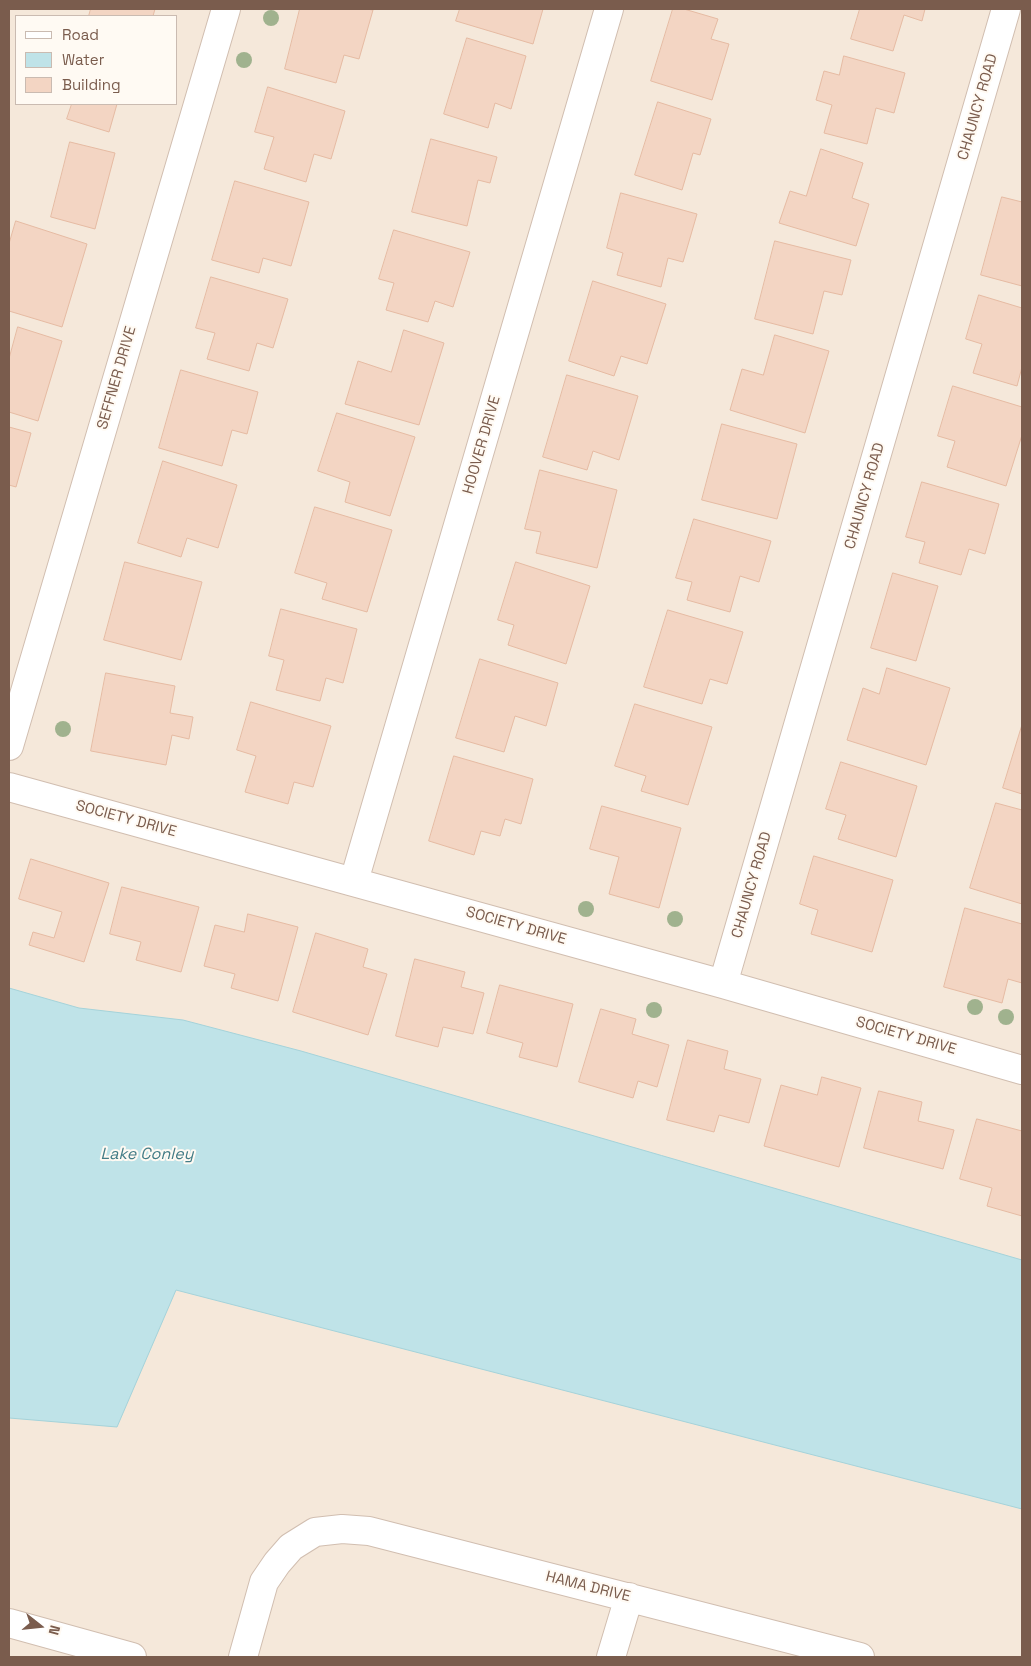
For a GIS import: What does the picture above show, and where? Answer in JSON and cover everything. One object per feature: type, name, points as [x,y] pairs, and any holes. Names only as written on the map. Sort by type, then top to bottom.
[{"type":"street","name":"SEFFNER DRIVE","points":[[9,746],[226,9]]},
{"type":"street","name":"HOOVER DRIVE","points":[[354,882],[609,9]]},
{"type":"street","name":"CHAUNCY ROAD","points":[[723,984],[1006,9]]},
{"type":"street","name":"SOCIETY DRIVE","points":[[9,787],[723,984],[1022,1070]]},
{"type":"street","name":"HAMA DRIVE","points":[[243,1657],[264,1582],[277,1563],[291,1547],[315,1532],[342,1529],[369,1531],[860,1657]]},
{"type":"street","points":[[611,1657],[629,1597]]},
{"type":"street","points":[[9,1623],[132,1657]]},
{"type":"shaded area","points":[[9,9],[1022,9],[1022,1657],[9,1657]]},
{"type":"water","name":"Lake Conley","points":[[9,988],[79,1008],[183,1020],[301,1051],[1022,1260],[1022,1509],[176,1290],[117,1427],[9,1418]]},
{"type":"building","points":[[91,9],[155,9],[153,15],[89,15]]},
{"type":"building","points":[[300,9],[373,10],[359,59],[344,55],[336,83],[285,69]]},
{"type":"building","points":[[460,9],[543,9],[533,44],[456,21]]},
{"type":"building","points":[[673,9],[684,9],[718,19],[711,39],[729,44],[712,100],[651,81]]},
{"type":"building","points":[[860,9],[925,9],[922,21],[904,15],[893,51],[851,39]]},
{"type":"building","points":[[467,38],[526,56],[511,109],[495,103],[488,128],[444,114]]},
{"type":"building","points":[[844,56],[905,73],[894,113],[876,108],[867,144],[824,133],[832,105],[816,100],[824,71],[839,75]]},
{"type":"building","points":[[268,87],[345,111],[331,159],[314,154],[306,182],[264,169],[274,137],[255,132]]},
{"type":"building","points":[[658,102],[711,119],[700,155],[693,153],[682,190],[635,175]]},
{"type":"building","points":[[72,105],[117,105],[109,132],[67,119]]},
{"type":"building","points":[[431,139],[497,157],[490,183],[478,180],[467,226],[412,212]]},
{"type":"building","points":[[70,142],[115,153],[95,229],[51,217]]},
{"type":"building","points":[[821,149],[863,163],[852,198],[869,204],[856,246],[779,223],[790,191],[806,196]]},
{"type":"building","points":[[235,181],[309,202],[291,266],[263,258],[259,273],[212,260]]},
{"type":"building","points":[[621,193],[697,214],[683,262],[668,258],[661,287],[617,275],[623,253],[607,248]]},
{"type":"building","points":[[1002,197],[1022,202],[1022,286],[981,275]]},
{"type":"building","points":[[16,221],[87,244],[62,327],[9,311],[9,244]]},
{"type":"building","points":[[394,230],[470,252],[453,307],[435,301],[428,322],[386,310],[394,283],[379,279]]},
{"type":"building","points":[[775,241],[851,260],[842,295],[824,291],[813,334],[755,319]]},
{"type":"building","points":[[211,277],[288,299],[273,348],[257,343],[249,371],[207,359],[215,333],[196,328]]},
{"type":"building","points":[[593,281],[666,304],[647,364],[621,356],[614,376],[569,361]]},
{"type":"building","points":[[979,295],[1022,308],[1022,367],[1017,386],[973,373],[982,344],[966,339]]},
{"type":"building","points":[[18,327],[62,341],[38,421],[9,412],[9,359]]},
{"type":"building","points":[[404,330],[444,343],[419,425],[345,404],[358,361],[391,372]]},
{"type":"building","points":[[775,335],[829,351],[805,433],[730,410],[742,369],[763,375]]},
{"type":"building","points":[[181,370],[258,392],[247,434],[232,430],[222,466],[159,448]]},
{"type":"building","points":[[567,375],[638,396],[619,460],[593,451],[587,470],[543,457]]},
{"type":"building","points":[[953,386],[1022,407],[1022,435],[1006,486],[947,467],[955,441],[938,436]]},
{"type":"building","points":[[337,413],[415,437],[390,516],[345,502],[350,482],[318,471]]},
{"type":"building","points":[[722,424],[797,444],[777,519],[702,500]]},
{"type":"building","points":[[9,427],[31,433],[16,487],[9,485]]},
{"type":"building","points":[[163,461],[237,485],[218,548],[187,538],[181,557],[138,543]]},
{"type":"building","points":[[540,470],[617,490],[597,568],[536,553],[541,532],[525,529]]},
{"type":"building","points":[[922,482],[999,504],[985,554],[969,549],[961,575],[919,563],[925,542],[906,537]]},
{"type":"building","points":[[315,507],[392,530],[367,612],[322,599],[327,583],[295,573]]},
{"type":"building","points":[[694,519],[771,541],[759,582],[740,576],[730,612],[687,600],[692,582],[676,578]]},
{"type":"building","points":[[125,562],[202,582],[181,660],[104,640]]},
{"type":"building","points":[[516,562],[590,586],[566,664],[508,645],[514,625],[498,620]]},
{"type":"building","points":[[893,573],[938,586],[916,661],[871,648]]},
{"type":"building","points":[[281,609],[357,629],[343,683],[326,678],[320,701],[276,690],[284,660],[269,656]]},
{"type":"building","points":[[668,610],[743,632],[727,684],[710,679],[702,704],[644,687]]},
{"type":"building","points":[[480,659],[558,683],[546,726],[515,716],[504,752],[456,738]]},
{"type":"building","points":[[887,668],[950,688],[926,765],[847,740],[863,688],[879,694]]},
{"type":"building","points":[[106,673],[175,686],[170,713],[193,717],[189,739],[172,735],[166,765],[91,751]]},
{"type":"building","points":[[251,702],[331,726],[313,787],[294,782],[288,804],[245,792],[256,756],[237,750]]},
{"type":"building","points":[[635,704],[712,727],[688,805],[641,791],[646,776],[615,766]]},
{"type":"building","points":[[1022,725],[1022,794],[1003,788]]},
{"type":"building","points":[[454,756],[533,779],[521,824],[505,819],[500,836],[481,831],[474,855],[429,841]]},
{"type":"building","points":[[841,762],[917,786],[896,857],[838,839],[846,815],[826,809]]},
{"type":"building","points":[[996,803],[1022,810],[1022,904],[970,888]]},
{"type":"building","points":[[602,806],[681,828],[659,908],[609,894],[619,857],[590,849]]},
{"type":"building","points":[[814,856],[893,880],[872,952],[811,934],[818,910],[800,904]]},
{"type":"building","points":[[31,859],[109,883],[84,962],[29,945],[33,932],[54,938],[62,912],[19,899]]},
{"type":"building","points":[[122,887],[199,907],[181,972],[136,960],[141,942],[110,934]]},
{"type":"building","points":[[965,908],[1022,924],[1022,983],[1008,979],[1002,1003],[944,987]]},
{"type":"building","points":[[248,914],[298,927],[278,1001],[231,988],[235,974],[204,966],[215,925],[244,932]]},
{"type":"building","points":[[316,933],[368,949],[363,967],[387,974],[368,1035],[293,1012]]},
{"type":"building","points":[[415,959],[465,972],[461,987],[484,993],[473,1034],[443,1027],[438,1047],[396,1036]]},
{"type":"building","points":[[500,985],[573,1004],[557,1067],[519,1057],[523,1043],[487,1033]]},
{"type":"building","points":[[601,1009],[636,1019],[632,1034],[669,1045],[657,1087],[638,1081],[633,1098],[579,1082]]},
{"type":"building","points":[[688,1040],[728,1051],[724,1069],[761,1079],[749,1123],[719,1115],[714,1132],[667,1120]]},
{"type":"building","points":[[822,1077],[861,1088],[839,1167],[764,1146],[781,1085],[817,1095]]},
{"type":"building","points":[[879,1091],[922,1102],[918,1121],[954,1130],[943,1169],[864,1148]]},
{"type":"building","points":[[977,1119],[1022,1131],[1022,1216],[987,1206],[992,1188],[960,1179]]}]
